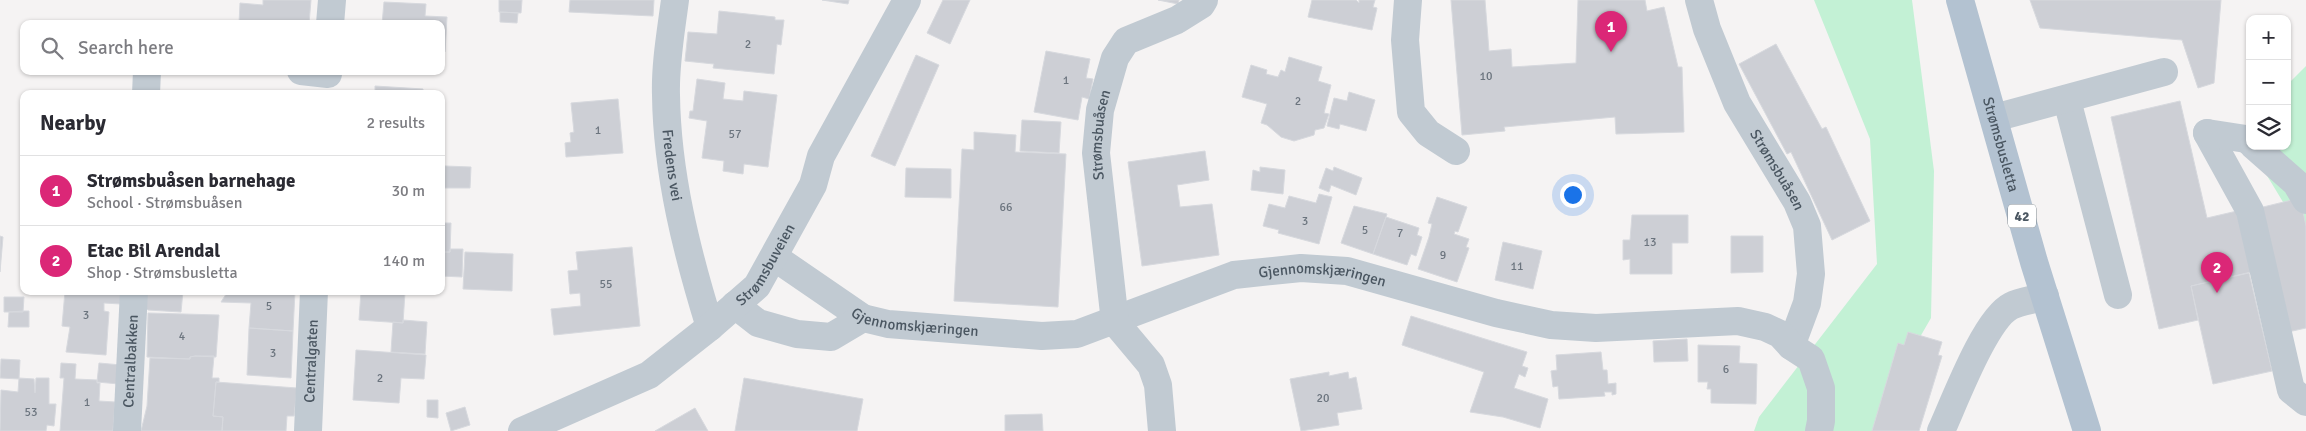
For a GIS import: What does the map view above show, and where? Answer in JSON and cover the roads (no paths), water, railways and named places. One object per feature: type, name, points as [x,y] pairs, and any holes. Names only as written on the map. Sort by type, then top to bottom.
[{"type":"main road","name":"Strømsbusletta","points":[[1960,0],[2045,296],[2087,431]]},
{"type":"street","points":[[330,20],[332,0]]},
{"type":"street","name":"Fredens vei","points":[[675,0],[666,94],[670,158],[693,273],[710,328]]},
{"type":"street","name":"Strømsbuveien","points":[[522,431],[650,375],[710,328],[757,286],[813,185],[822,156],[907,0]]},
{"type":"street","name":"Strømsbuåsen","points":[[1115,322],[1096,153],[1100,110],[1115,58],[1126,41],[1177,20],[1201,5],[1204,0]]},
{"type":"street","points":[[1408,0],[1405,40],[1410,112],[1428,133],[1456,150]]},
{"type":"street","name":"Strømsbuåsen","points":[[1699,0],[1707,29],[1737,102],[1797,202],[1807,226],[1811,274],[1808,304],[1791,346]]},
{"type":"street","points":[[1994,118],[2067,100],[2164,72]]},
{"type":"street","points":[[146,90],[147,75]]},
{"type":"street","points":[[313,75],[328,80]]},
{"type":"street","points":[[2067,100],[2118,295]]},
{"type":"street","points":[[2246,139],[2207,133],[2250,211],[2292,390],[2306,402]]},
{"type":"street","points":[[2259,150],[2296,183],[2306,200]]},
{"type":"street","name":"Gjennomskjæringen","points":[[774,257],[863,318],[888,324],[1042,336],[1077,334],[1115,322],[1234,275],[1301,268],[1347,271],[1496,313],[1551,325],[1596,328],[1738,321],[1780,334],[1791,346],[1811,359],[1821,388],[1821,421],[1819,431]]},
{"type":"street","name":"Centralbakken","points":[[126,431],[134,295]]},
{"type":"street","name":"Centralgaten","points":[[308,431],[314,295]]},
{"type":"street","points":[[1940,431],[1983,340],[1995,321],[2010,307],[2045,296]]},
{"type":"street","points":[[735,305],[758,323],[797,334],[831,337],[863,318]]},
{"type":"street","points":[[1115,322],[1151,365],[1158,385],[1162,431]]},
{"type":"place","name":"Strømsbuåsen barnehage","points":[[1611,52]]},
{"type":"place","name":"Etac Bil Arendal","points":[[2217,293]]}]
